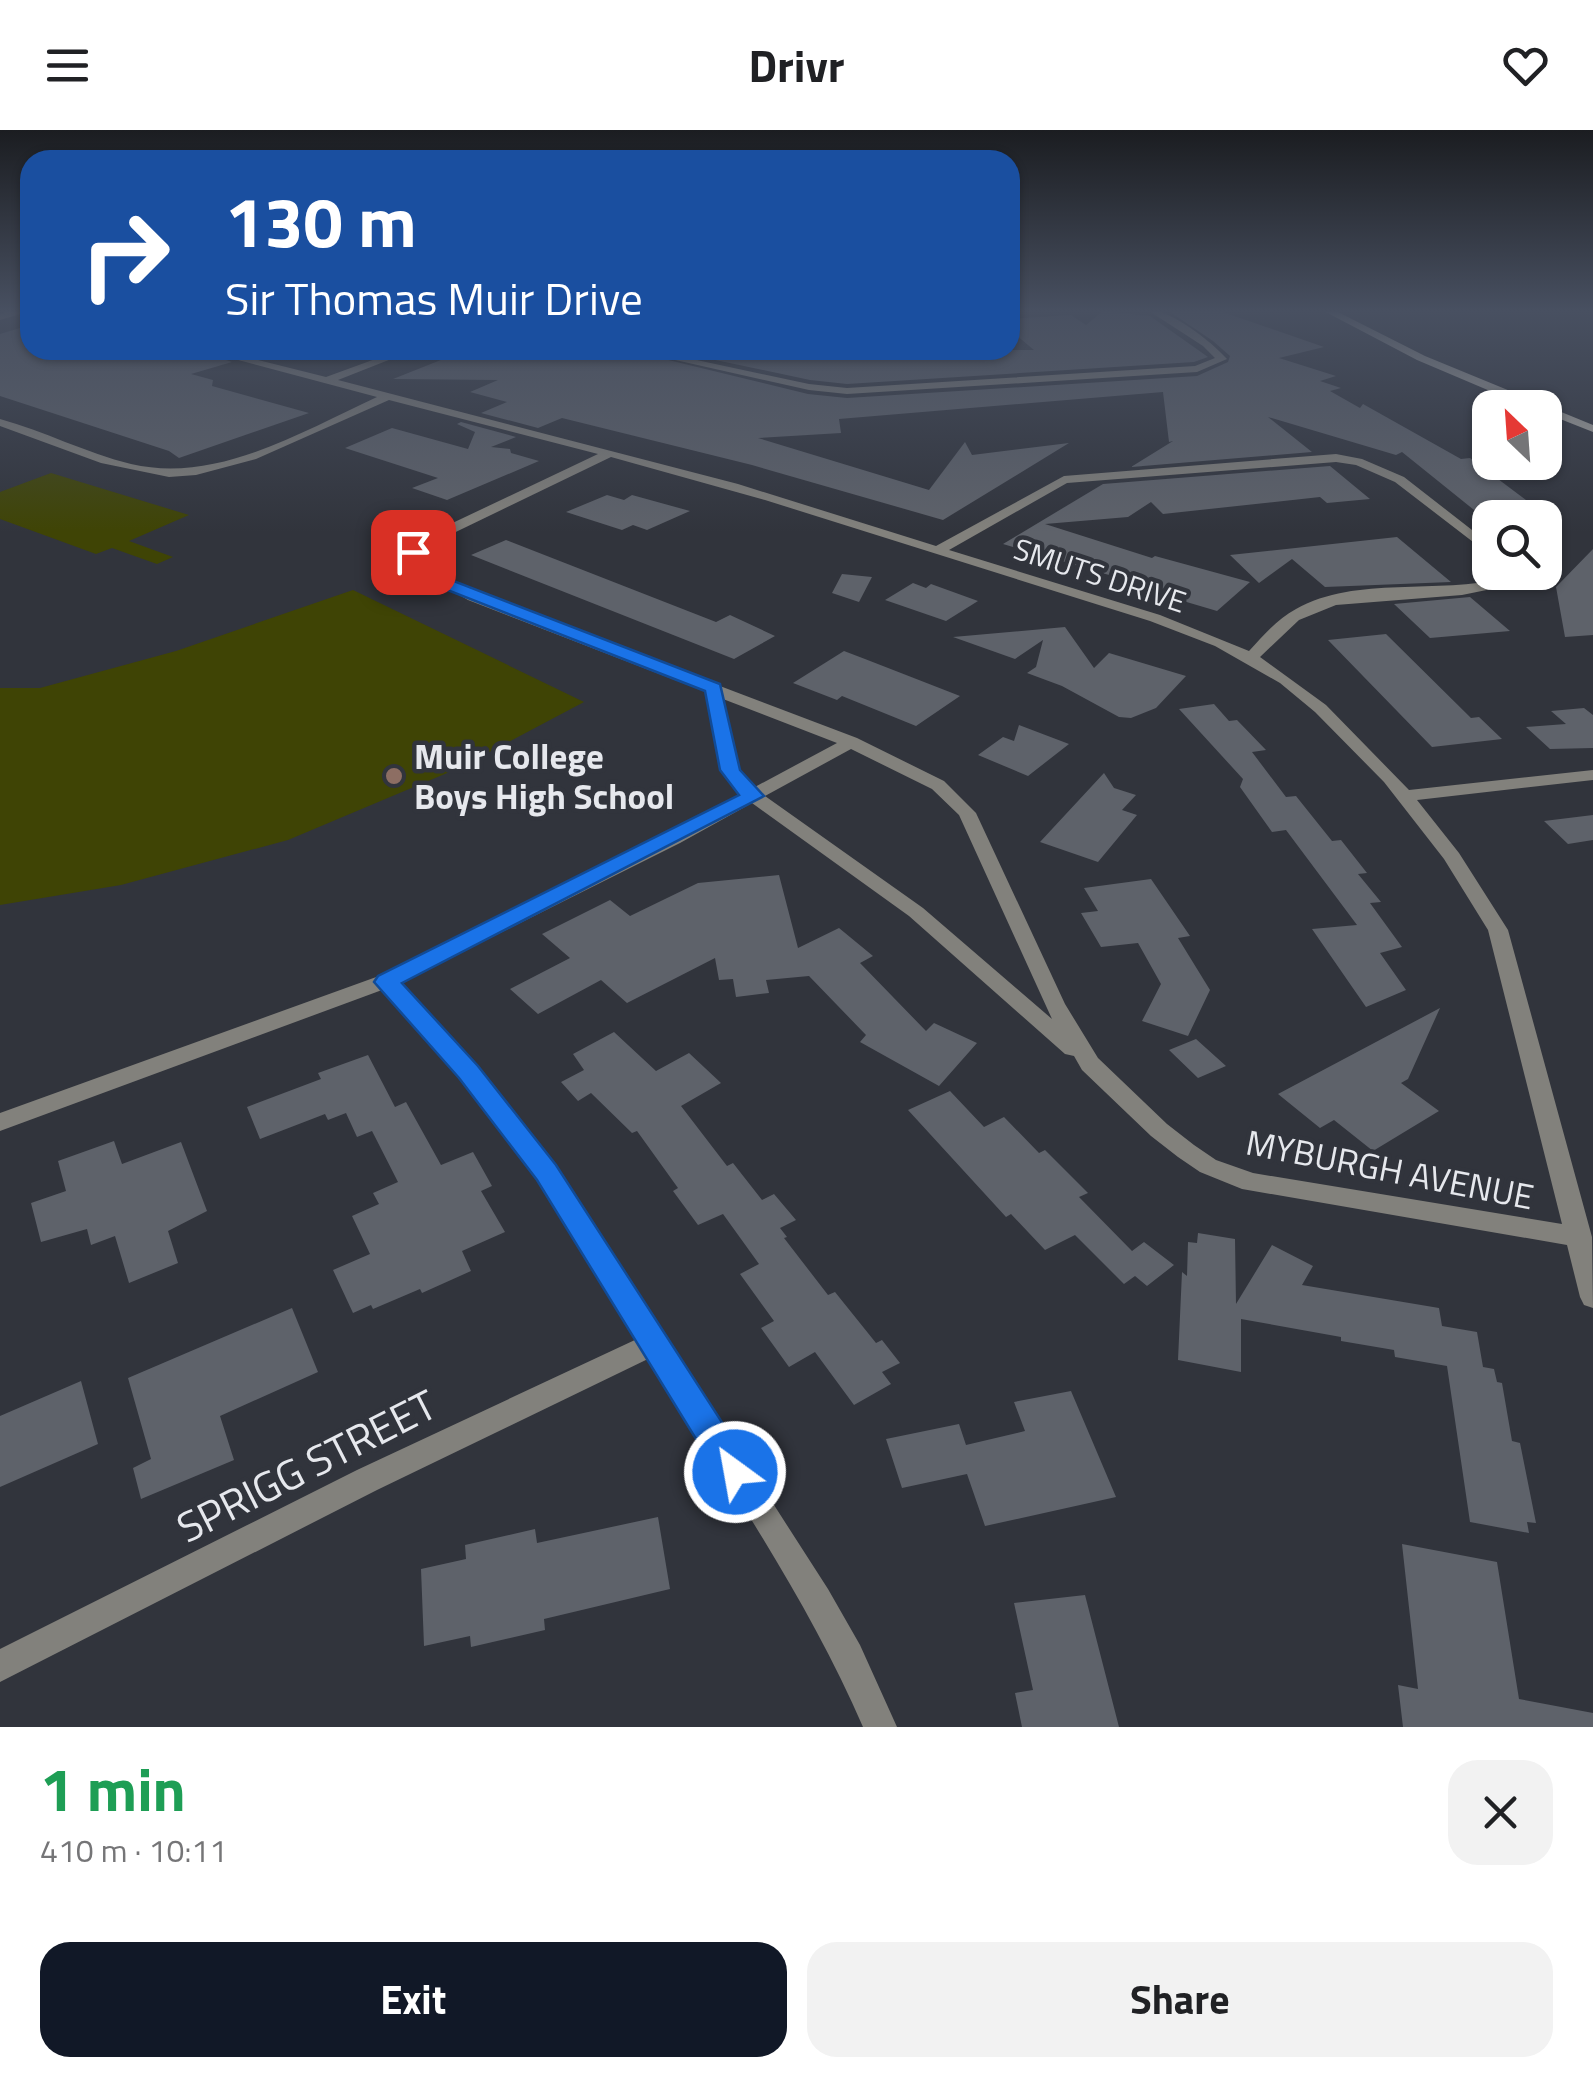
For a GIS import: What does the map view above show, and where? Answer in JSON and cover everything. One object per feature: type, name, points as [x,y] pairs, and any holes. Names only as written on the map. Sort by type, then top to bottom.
[{"type":"main road","points":[[1562,416],[1593,428]]},
{"type":"street","name":"SMUTS DRIVE","points":[[335,384],[699,478],[1168,624],[1250,657],[1322,707],[1452,854],[1498,930],[1593,1297]]},
{"type":"street","points":[[793,384],[848,392],[972,384]]},
{"type":"street","points":[[0,422],[134,468],[170,473],[208,469],[237,460],[386,398]]},
{"type":"street","name":"MYBURGH AVENUE","points":[[608,454],[428,540],[411,559],[422,572],[473,596],[851,742],[938,785],[967,813],[1054,1004],[1090,1064],[1159,1130],[1208,1166],[1251,1182],[1579,1237]]},
{"type":"street","points":[[938,551],[1052,485],[1080,476],[1336,458],[1364,462],[1387,472],[1472,537]]},
{"type":"street","points":[[1250,657],[1308,608],[1346,600],[1472,588]]},
{"type":"street","points":[[713,688],[730,770],[742,788],[916,912],[1090,1064]]},
{"type":"street","points":[[0,1122],[386,982],[754,796],[851,742]]},
{"type":"street","points":[[1403,796],[1593,776]]},
{"type":"street","points":[[386,982],[508,1120],[546,1172],[817,1600],[849,1656],[880,1727]]},
{"type":"street","name":"SPRIGG STREET","points":[[0,1666],[368,1480],[653,1344]]},
{"type":"green space","points":[[51,473],[189,515],[129,541],[173,557],[157,564],[112,548],[96,554],[0,519],[0,492]]},
{"type":"green space","points":[[353,590],[584,702],[459,768],[288,840],[121,885],[0,905],[0,688],[40,688],[176,651]]},
{"type":"building","points":[[0,384],[212,384],[309,413],[179,458],[169,451],[0,396]]},
{"type":"building","points":[[490,384],[765,384],[847,398],[1077,384],[1328,384],[1341,388],[1330,391],[1360,408],[1363,404],[1461,459],[1470,458],[1472,480],[1499,480],[1526,500],[1472,500],[1472,508],[1402,452],[1396,455],[1268,417],[1312,452],[1131,467],[1173,441],[1169,442],[1163,392],[839,419],[841,433],[758,438],[929,490],[965,442],[972,455],[1069,443],[943,520],[752,465],[562,418],[538,428],[481,413],[507,402],[470,392]]},
{"type":"building","points":[[457,424],[516,437],[491,447],[510,449],[511,453],[539,461],[447,500],[412,488],[438,478],[345,448],[392,428],[468,449],[475,432]]},
{"type":"building","points":[[1330,466],[1370,499],[1327,503],[1320,497],[1163,514],[1151,502],[1128,517],[1045,524],[1152,558],[1250,582],[1217,611],[1003,544],[1103,484]]},
{"type":"building","points":[[607,495],[624,500],[632,495],[690,511],[647,530],[633,525],[622,530],[566,512]]},
{"type":"building","points":[[1397,537],[1451,582],[1325,587],[1292,559],[1259,583],[1230,555]]},
{"type":"building","points":[[506,540],[716,622],[730,615],[775,636],[734,659],[471,555]]},
{"type":"building","points":[[1593,549],[1593,635],[1565,637],[1557,590],[1562,590],[1562,581]]},
{"type":"building","points":[[842,574],[872,577],[859,602],[832,593]]},
{"type":"building","points":[[913,583],[926,588],[931,584],[978,601],[946,621],[885,600]]},
{"type":"building","points":[[1470,597],[1510,631],[1430,638],[1394,604]]},
{"type":"building","points":[[1065,627],[1094,668],[1109,653],[1186,676],[1156,708],[1131,718],[1119,717],[1062,686],[1027,673],[1036,667],[1043,640],[1015,659],[953,637]]},
{"type":"building","points":[[1386,634],[1471,718],[1479,717],[1502,739],[1432,747],[1328,640]]},
{"type":"building","points":[[844,651],[960,696],[916,726],[842,696],[837,700],[793,683]]},
{"type":"building","points":[[1214,704],[1229,721],[1237,720],[1266,750],[1252,752],[1286,797],[1296,796],[1332,841],[1341,840],[1367,873],[1358,874],[1381,902],[1370,903],[1402,947],[1380,953],[1406,990],[1366,1007],[1312,929],[1357,925],[1286,830],[1272,832],[1240,787],[1243,779],[1179,709]]},
{"type":"building","points":[[1584,708],[1593,715],[1593,748],[1550,749],[1526,727],[1566,724],[1551,711]]},
{"type":"building","points":[[1019,725],[1069,744],[1028,776],[978,755],[1003,737],[1014,741]]},
{"type":"building","points":[[1104,773],[1114,788],[1136,795],[1122,810],[1137,815],[1098,862],[1040,842]]},
{"type":"building","points":[[1593,815],[1593,840],[1568,844],[1544,821]]},
{"type":"building","points":[[779,875],[798,948],[839,928],[873,956],[860,963],[926,1031],[934,1023],[977,1043],[939,1086],[860,1042],[866,1035],[809,976],[766,980],[769,993],[736,997],[733,979],[719,980],[715,958],[627,1003],[601,980],[538,1014],[510,989],[570,958],[542,934],[610,900],[630,916],[698,883]]},
{"type":"building","points":[[1151,879],[1190,936],[1178,938],[1210,990],[1188,1036],[1142,1021],[1161,984],[1138,943],[1101,947],[1081,913],[1098,911],[1084,888]]},
{"type":"building","points":[[1440,1008],[1408,1079],[1401,1083],[1439,1111],[1373,1151],[1334,1120],[1320,1128],[1278,1094]]},
{"type":"building","points":[[614,1032],[656,1071],[689,1053],[721,1083],[681,1106],[727,1166],[733,1163],[762,1200],[774,1194],[796,1220],[780,1228],[787,1237],[784,1238],[828,1295],[835,1292],[876,1343],[882,1340],[900,1363],[882,1372],[891,1384],[854,1405],[815,1352],[789,1367],[761,1328],[774,1321],[740,1274],[759,1264],[723,1214],[698,1225],[673,1191],[678,1188],[637,1131],[632,1133],[591,1093],[578,1101],[561,1082],[584,1070],[573,1054]]},
{"type":"building","points":[[1196,1039],[1226,1066],[1198,1078],[1169,1050]]},
{"type":"building","points":[[368,1055],[395,1107],[406,1102],[441,1165],[473,1152],[492,1186],[481,1191],[505,1232],[462,1251],[471,1271],[422,1293],[420,1289],[353,1313],[333,1270],[370,1254],[352,1216],[379,1204],[373,1193],[398,1182],[372,1131],[357,1137],[346,1113],[328,1120],[325,1114],[260,1139],[247,1107],[321,1079],[318,1073]]},
{"type":"building","points":[[950,1091],[984,1127],[1004,1117],[1039,1153],[1045,1150],[1088,1193],[1079,1197],[1132,1251],[1144,1242],[1174,1265],[1147,1286],[1135,1276],[1124,1284],[1075,1235],[1045,1250],[1011,1214],[1006,1217],[908,1110]]},
{"type":"building","points":[[114,1141],[122,1164],[181,1142],[207,1211],[168,1231],[178,1263],[129,1283],[115,1236],[91,1245],[87,1229],[41,1242],[31,1203],[66,1191],[58,1161]]},
{"type":"building","points":[[1198,1233],[1235,1239],[1236,1304],[1272,1245],[1313,1266],[1302,1285],[1439,1308],[1442,1326],[1477,1332],[1483,1367],[1494,1369],[1497,1382],[1502,1383],[1512,1441],[1520,1443],[1536,1523],[1527,1522],[1529,1533],[1470,1522],[1447,1366],[1395,1357],[1394,1350],[1341,1341],[1341,1337],[1241,1319],[1241,1372],[1178,1360],[1182,1272],[1187,1276],[1188,1242],[1197,1243]]},
{"type":"building","points":[[292,1308],[318,1372],[220,1416],[234,1460],[141,1499],[133,1468],[151,1459],[128,1378]]},
{"type":"building","points":[[81,1381],[98,1444],[0,1487],[0,1416]]},
{"type":"building","points":[[1071,1391],[1116,1497],[985,1526],[967,1474],[902,1488],[886,1439],[959,1424],[966,1445],[1025,1431],[1014,1402]]},
{"type":"building","points":[[658,1517],[670,1589],[544,1619],[545,1630],[471,1647],[470,1636],[424,1646],[421,1569],[466,1559],[465,1545],[535,1529],[537,1543]]},
{"type":"building","points":[[1402,1544],[1497,1562],[1519,1699],[1593,1713],[1593,1727],[1403,1727],[1398,1685],[1418,1689]]},
{"type":"building","points":[[1085,1595],[1119,1727],[1022,1727],[1015,1693],[1033,1690],[1014,1603]]},
{"type":"place","name":"Muir College Boys High School","points":[[394,776]]},
{"type":"route","points":[[413,552],[414,565],[438,581],[713,688],[730,770],[742,788],[754,796],[386,982],[468,1072],[546,1172],[735,1472]]}]
